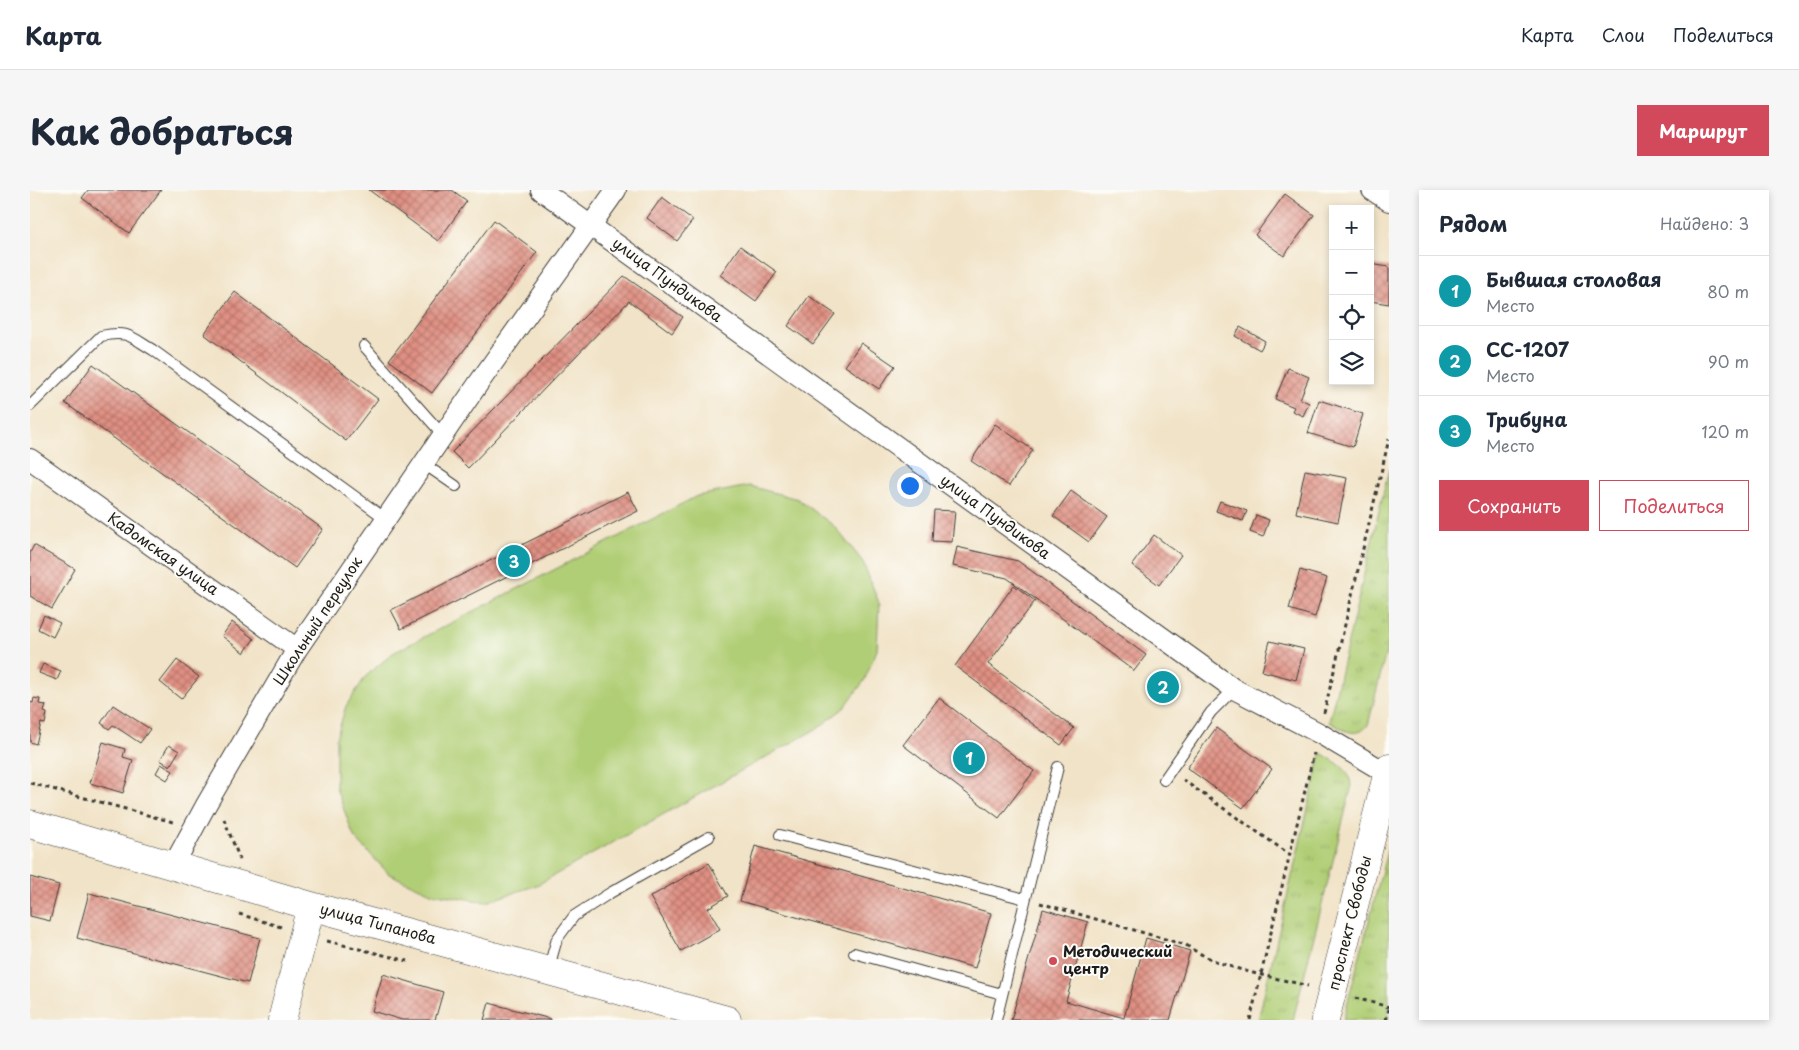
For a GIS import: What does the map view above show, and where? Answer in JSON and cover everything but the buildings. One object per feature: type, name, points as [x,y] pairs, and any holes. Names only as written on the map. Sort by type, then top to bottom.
[{"type":"street","name":"улица Пундикова","points":[[541,190],[1234,689],[1388,771]]},
{"type":"street","name":"Школьный переулок","points":[[173,866],[296,649],[478,384],[616,190]]},
{"type":"street","points":[[1372,190],[1389,202]]},
{"type":"street","name":"Кадомская улица","points":[[30,459],[296,649]]},
{"type":"street","name":"проспект Свободы","points":[[1325,1020],[1388,771]]},
{"type":"street","name":"улица Типанова","points":[[30,824],[311,906],[727,1020]]},
{"type":"street","points":[[282,1020],[311,906]]},
{"type":"lane","points":[[30,406],[101,336],[115,333],[127,334],[152,350],[386,519]]},
{"type":"lane","points":[[364,346],[443,435]]},
{"type":"lane","points":[[424,464],[456,486]]},
{"type":"lane","points":[[1164,780],[1211,712],[1234,689]]},
{"type":"lane","points":[[996,1020],[1058,767]]},
{"type":"lane","points":[[780,835],[1025,899]]},
{"type":"lane","points":[[547,971],[557,939],[574,916],[610,893],[709,837]]},
{"type":"lane","points":[[854,953],[1002,994]]},
{"type":"path","points":[[1170,770],[1290,854]]},
{"type":"path","points":[[30,783],[173,822],[206,805],[220,810],[241,863],[281,926]]},
{"type":"path","points":[[1025,899],[1186,945],[1197,953],[1234,969],[1260,973]]},
{"type":"path","points":[[1386,1020],[1389,1009]]},
{"type":"green space","points":[[1389,469],[1389,640],[1368,725],[1359,732],[1349,732],[1329,722]]},
{"type":"green space","points":[[749,486],[798,499],[834,526],[863,562],[879,603],[877,650],[864,681],[844,708],[818,728],[537,885],[486,902],[431,893],[389,874],[354,837],[336,788],[336,739],[346,706],[366,676],[393,653],[697,496]]},
{"type":"green space","points":[[1321,753],[1346,771],[1349,776],[1351,789],[1293,1020],[1258,1020]]},
{"type":"green space","points":[[1389,844],[1389,1020],[1343,1020]]},
{"type":"place","name":"Трибуна","points":[[514,561]]},
{"type":"place","name":"СС-1207","points":[[1163,687]]},
{"type":"place","name":"Бывшая столовая","points":[[969,758]]},
{"type":"place","name":"Методический центр","points":[[1053,961]]}]
